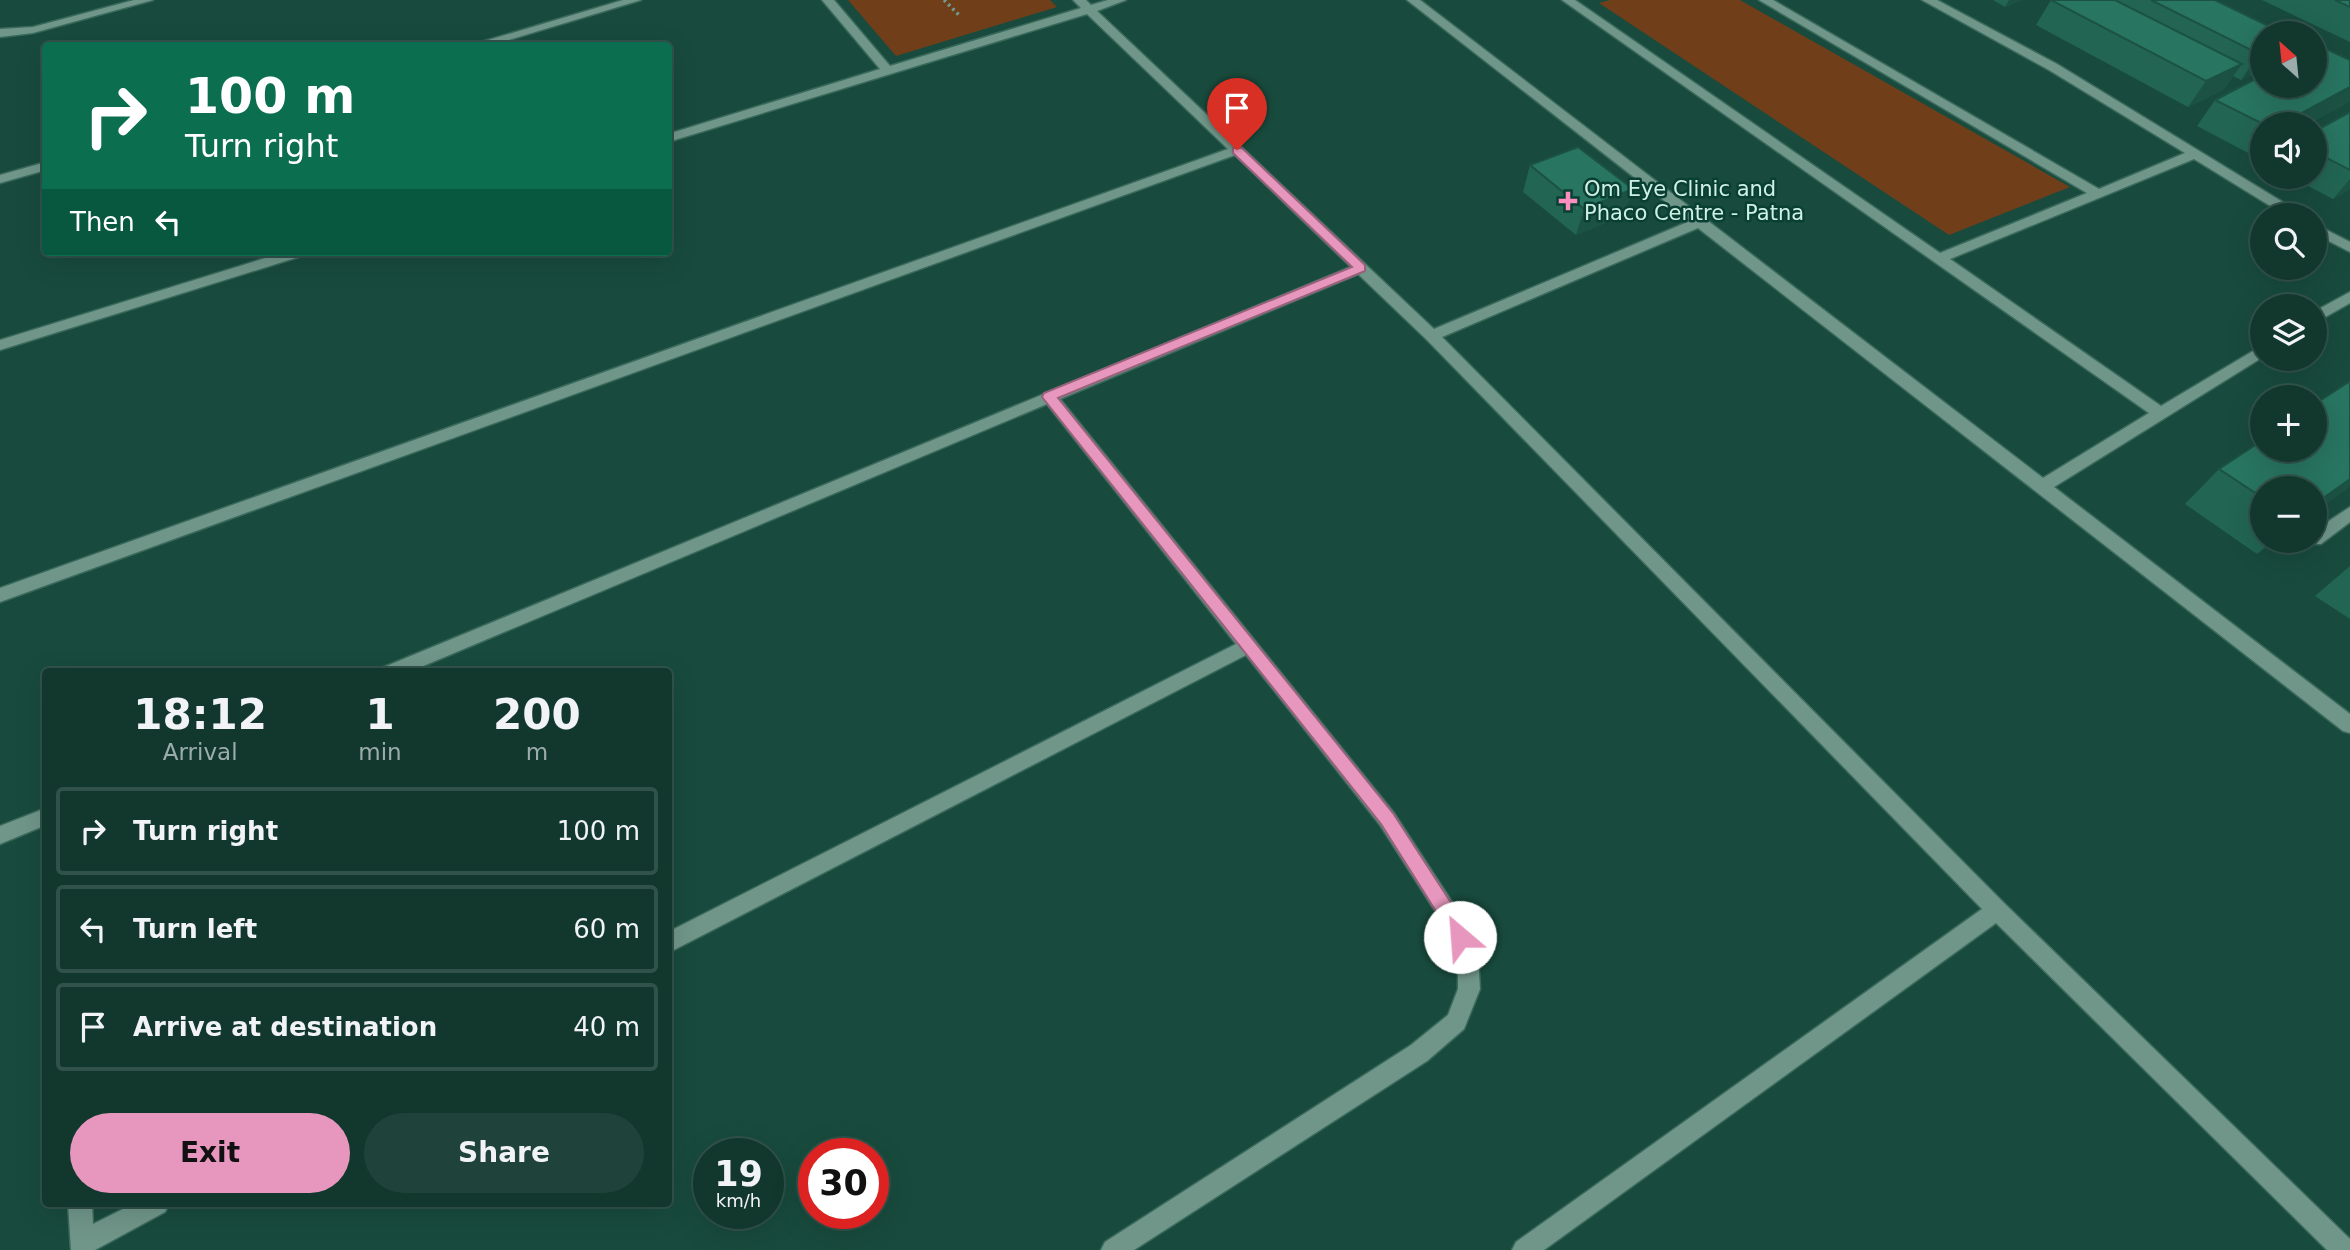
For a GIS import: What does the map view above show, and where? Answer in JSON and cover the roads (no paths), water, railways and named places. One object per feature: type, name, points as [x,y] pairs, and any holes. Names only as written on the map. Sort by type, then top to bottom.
[{"type":"street","points":[[0,33],[33,30],[147,0]]},
{"type":"street","points":[[488,42],[635,0]]},
{"type":"street","points":[[828,0],[887,70]]},
{"type":"street","points":[[672,137],[1084,5],[1119,0]]},
{"type":"street","points":[[1413,0],[2350,725]]},
{"type":"street","points":[[1568,0],[2159,412]]},
{"type":"street","points":[[1765,0],[2098,194]]},
{"type":"street","points":[[1928,0],[2053,67],[2274,203]]},
{"type":"street","points":[[1084,5],[1432,336],[1997,910],[2344,1250]]},
{"type":"street","points":[[0,596],[1237,150]]},
{"type":"street","points":[[1940,258],[2192,155]]},
{"type":"street","points":[[0,179],[42,167]]},
{"type":"street","points":[[1432,336],[1699,222]]},
{"type":"street","points":[[2327,235],[2350,248]]},
{"type":"street","points":[[0,345],[287,256]]},
{"type":"street","points":[[400,668],[1360,268]]},
{"type":"street","points":[[2327,311],[2350,297]]},
{"type":"street","points":[[2041,487],[2250,357]]},
{"type":"street","points":[[1049,397],[1387,819],[1451,918],[1468,956],[1469,989],[1456,1022],[1419,1053],[1113,1250]]},
{"type":"street","points":[[2327,530],[2350,513]]},
{"type":"street","points":[[672,941],[1250,645]]},
{"type":"street","points":[[0,835],[42,818]]},
{"type":"street","points":[[1524,1250],[1997,910]]},
{"type":"street","points":[[80,1207],[83,1246],[152,1207]]},
{"type":"place","name":"Om Eye Clinic and Phaco Centre - Patna","points":[[1568,201]]}]
